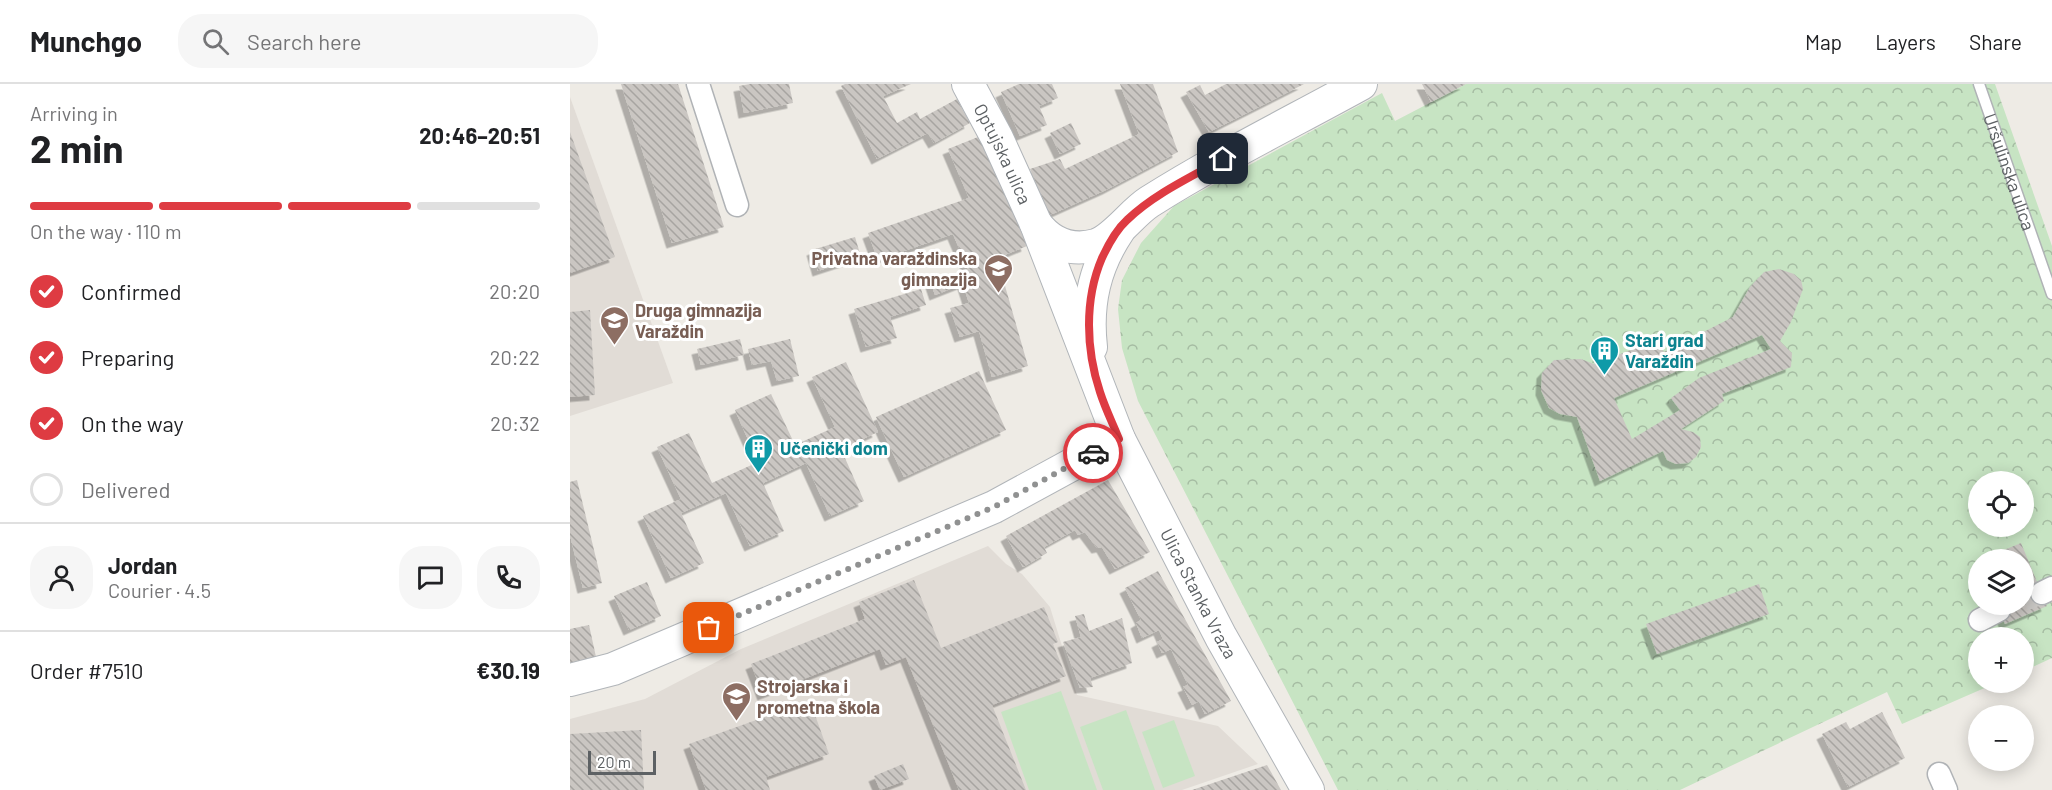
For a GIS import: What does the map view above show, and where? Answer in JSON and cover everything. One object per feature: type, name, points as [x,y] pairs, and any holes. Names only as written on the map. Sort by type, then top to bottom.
[{"type":"main road","name":"Optujska ulica","points":[[968,84],[997,138],[1036,224]]},
{"type":"main road","points":[[1036,224],[1044,235],[1055,243],[1081,248],[1098,244],[1146,204],[1361,84]]},
{"type":"main road","name":"Ulica Stanka Vraza","points":[[1100,392],[1089,333],[1092,290],[1098,268],[1108,246],[1125,221]]},
{"type":"main road","name":"Ulica Stanka Vraza","points":[[1036,224],[1119,439],[1221,637],[1308,790]]},
{"type":"main road","points":[[570,680],[613,669],[994,507],[1119,439]]},
{"type":"street","points":[[698,84],[737,205]]},
{"type":"lane","name":"Uršulinska ulica","points":[[1979,84],[2052,294]]},
{"type":"shaded area","points":[[570,97],[673,383],[570,416]]},
{"type":"shaded area","points":[[988,546],[1006,564],[1022,574],[1050,607],[1077,695],[1218,726],[1258,764],[1182,790],[570,790],[570,719],[645,699],[741,649]]},
{"type":"green space","points":[[1466,84],[1995,84],[2052,246],[2052,658],[2034,666],[2034,627],[1968,627],[1968,693],[1973,693],[1902,724],[1887,692],[1680,790],[1338,790],[1138,401],[1122,348],[1118,309],[1122,280],[1141,243],[1174,206],[1382,93],[1395,121]]},
{"type":"green space","points":[[1061,691],[1097,790],[1029,790],[1001,712]]},
{"type":"green space","points":[[1126,710],[1155,790],[1103,790],[1080,727]]},
{"type":"green space","points":[[1174,720],[1195,776],[1163,788],[1142,732]]},
{"type":"building","points":[[621,84],[678,84],[724,227],[672,243]]},
{"type":"building","points":[[789,84],[793,103],[744,113],[739,86]]},
{"type":"building","points":[[845,84],[911,84],[883,96],[897,123],[917,112],[920,119],[957,99],[970,123],[934,143],[928,133],[877,159],[841,86]]},
{"type":"building","points":[[1019,84],[1052,84],[1058,98],[1039,106],[1047,125],[1020,136],[1001,92]]},
{"type":"building","points":[[1120,84],[1153,84],[1178,152],[1108,189],[1050,215],[1030,169],[1060,159],[1065,169],[1139,134]]},
{"type":"building","points":[[1226,84],[1304,84],[1209,132],[1186,92],[1200,85],[1205,95]]},
{"type":"building","points":[[1422,84],[1466,84],[1431,102]]},
{"type":"building","points":[[1071,123],[1081,144],[1060,154],[1050,133]]},
{"type":"building","points":[[570,132],[615,257],[570,273]]},
{"type":"building","points":[[983,135],[1027,246],[997,258],[1028,366],[992,377],[979,331],[960,337],[950,308],[969,303],[963,284],[935,295],[931,283],[968,269],[953,234],[878,260],[868,233],[969,198],[948,149]]},
{"type":"building","points":[[855,237],[861,257],[818,271],[812,250]]},
{"type":"building","name":"Stari grad Varaždin","points":[[1779,269],[1794,274],[1801,280],[1803,289],[1791,322],[1780,341],[1792,353],[1791,367],[1722,394],[1724,401],[1681,429],[1693,432],[1700,437],[1701,447],[1696,457],[1688,463],[1676,464],[1667,460],[1663,451],[1600,481],[1577,417],[1560,414],[1549,408],[1541,390],[1542,373],[1554,360],[1581,359],[1594,364],[1657,340],[1664,352],[1733,317],[1750,287],[1764,272]],"holes":[[[1762,335],[1771,349],[1699,378],[1671,398],[1680,410],[1632,439],[1614,398]]]},
{"type":"building","points":[[921,289],[926,305],[890,317],[897,338],[866,347],[854,309]]},
{"type":"building","points":[[590,310],[595,395],[570,397],[570,312]]},
{"type":"building","points":[[740,339],[744,355],[701,365],[697,349]]},
{"type":"building","points":[[790,339],[799,376],[777,381],[771,361],[752,365],[748,349]]},
{"type":"building","name":"Učenički dom","points":[[846,362],[878,432],[841,449],[864,501],[830,516],[806,463],[763,483],[784,531],[750,546],[726,493],[681,513],[704,563],[671,578],[643,516],[681,499],[657,447],[689,433],[712,483],[758,462],[735,410],[771,394],[795,445],[835,427],[812,377]]},
{"type":"building","points":[[979,371],[1006,430],[904,477],[876,417]]},
{"type":"building","points":[[577,480],[602,583],[583,588],[570,535],[570,482]]},
{"type":"building","points":[[1108,480],[1150,552],[1115,569],[1102,547],[1097,548],[1085,532],[1078,535],[1075,530],[1044,547],[1047,553],[1023,567],[1006,536]]},
{"type":"building","points":[[2021,543],[2023,549],[2006,549]]},
{"type":"building","points":[[1158,571],[1231,701],[1205,714],[1199,701],[1192,705],[1183,687],[1188,685],[1171,649],[1162,653],[1157,642],[1163,639],[1159,630],[1142,638],[1136,623],[1141,620],[1125,588]]},
{"type":"building","points":[[2034,574],[2047,606],[2034,612]]},
{"type":"building","points":[[914,580],[941,648],[1044,607],[1058,642],[1053,644],[1066,676],[992,705],[1026,790],[959,790],[906,657],[886,665],[880,649],[763,695],[751,664],[865,619],[859,602]]},
{"type":"building","points":[[647,582],[661,616],[629,630],[614,596]]},
{"type":"building","points":[[1759,584],[1769,614],[1657,654],[1646,624]]},
{"type":"building","points":[[1084,614],[1089,631],[1122,618],[1132,663],[1090,678],[1093,687],[1080,688],[1063,642],[1081,637],[1075,616]]},
{"type":"building","points":[[2001,615],[2026,615],[2005,624]]},
{"type":"building","points":[[589,625],[596,657],[570,663],[570,629]]},
{"type":"building","points":[[810,701],[829,754],[766,777],[770,790],[706,790],[689,744]]},
{"type":"building","points":[[1882,712],[1905,758],[1848,787],[1822,734],[1846,722],[1850,729]]},
{"type":"building","points":[[641,730],[644,790],[570,790],[570,734]]},
{"type":"building","points":[[903,764],[909,779],[880,790],[874,776]]},
{"type":"building","points":[[1267,765],[1281,790],[1192,790]]},
{"type":"tunnel","points":[[2034,596],[2042,593]]},
{"type":"way so far","points":[[709,628],[994,507],[1093,453]]},
{"type":"place","name":"Privatna varaždinska gimnazija","points":[[998,294]]},
{"type":"place","name":"Druga gimnazija Varaždin","points":[[614,346]]},
{"type":"place","name":"Stari grad Varaždin","points":[[1604,376]]},
{"type":"place","name":"Učenički dom","points":[[759,474]]},
{"type":"place","name":"Strojarska i prometna škola","points":[[736,722]]},
{"type":"route","points":[[1093,453],[1119,439],[1100,392],[1089,333],[1092,290],[1098,268],[1108,246],[1125,221],[1146,204],[1223,159]]}]
